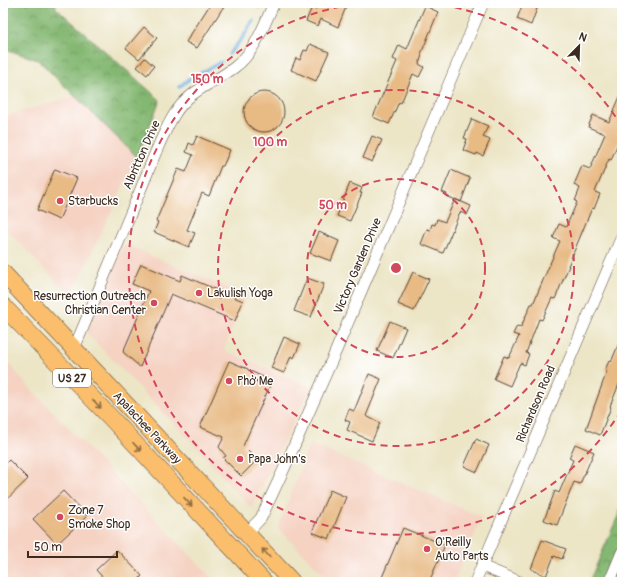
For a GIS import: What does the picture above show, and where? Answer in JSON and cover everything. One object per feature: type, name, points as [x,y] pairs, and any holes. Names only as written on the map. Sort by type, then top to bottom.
[{"type":"main road","name":"Apalachee Parkway","points":[[3,273],[292,582]]},
{"type":"main road","name":"Apalachee Parkway","points":[[3,306],[113,420],[264,582]]},
{"type":"main road","points":[[117,395],[113,420],[122,418],[146,426]]},
{"type":"main road","points":[[216,531],[234,536],[247,533]]},
{"type":"street","name":"Albritton Drive","points":[[74,349],[158,148],[174,114],[185,101],[198,90],[236,66],[249,52],[259,37],[274,3]]},
{"type":"street","name":"Victory Garden Drive","points":[[247,533],[261,518],[283,471],[335,353],[483,3]]},
{"type":"street","name":"Richardson Road","points":[[475,582],[622,236]]},
{"type":"street","points":[[607,582],[612,576],[622,552]]},
{"type":"street","points":[[482,566],[520,582]]},
{"type":"shaded area","name":"Starbucks","points":[[75,96],[137,157],[71,296],[3,226],[3,117]]},
{"type":"shaded area","points":[[123,244],[246,296],[223,350],[311,387],[251,508],[185,435],[86,332]]},
{"type":"shaded area","points":[[3,357],[26,384],[216,582],[3,582]]},
{"type":"shaded area","points":[[310,444],[482,517],[454,582],[331,582],[278,528]]},
{"type":"green space","points":[[3,3],[57,3],[55,7],[160,100],[137,157],[38,60],[3,48]]},
{"type":"green space","points":[[622,507],[622,582],[589,582]]},
{"type":"building","points":[[211,3],[226,3],[197,48],[186,42]]},
{"type":"building","points":[[319,3],[337,3],[346,7],[338,27],[321,19],[318,26],[306,21],[312,7],[316,9]]},
{"type":"building","points":[[523,3],[539,3],[531,25],[517,19]]},
{"type":"building","points":[[425,6],[438,12],[421,54],[419,64],[424,67],[419,77],[413,74],[401,103],[399,102],[389,124],[373,117],[397,61],[393,59],[399,45],[407,49]]},
{"type":"building","points":[[144,27],[157,38],[139,59],[126,48]]},
{"type":"building","points":[[310,44],[329,52],[316,81],[291,70],[296,58],[300,60],[304,50],[307,51]]},
{"type":"building","points":[[145,58],[154,66],[147,75],[137,67]]},
{"type":"building","points":[[268,92],[275,95],[281,101],[284,112],[283,120],[275,129],[268,132],[260,132],[253,129],[245,120],[244,108],[247,101],[256,93]]},
{"type":"building","points":[[622,92],[622,145],[618,143],[611,160],[609,159],[595,192],[600,194],[594,209],[592,208],[555,299],[552,298],[542,320],[539,319],[526,353],[529,354],[525,365],[520,363],[510,386],[494,379],[504,356],[509,358],[519,336],[513,334],[517,326],[521,327],[531,304],[533,304],[560,241],[553,238],[559,224],[566,227],[577,202],[575,201],[580,188],[574,185],[582,166],[590,169],[605,134],[588,127],[593,115],[609,122]]},
{"type":"building","points":[[472,119],[488,126],[483,137],[490,140],[483,156],[463,150],[467,139],[464,138]]},
{"type":"building","points":[[197,136],[230,150],[223,166],[221,166],[209,196],[202,193],[187,230],[195,233],[189,247],[154,232],[158,222],[156,221],[178,169],[186,172],[193,155],[186,152],[189,143],[193,145]]},
{"type":"building","points":[[372,136],[382,140],[372,162],[363,158]]},
{"type":"building","points":[[55,169],[77,178],[59,220],[37,210]]},
{"type":"building","points":[[451,170],[470,178],[461,202],[446,196],[447,194],[442,192]]},
{"type":"building","points":[[350,183],[362,188],[360,193],[362,193],[350,221],[337,216]]},
{"type":"building","points":[[455,199],[471,206],[467,215],[460,212],[443,253],[421,244],[427,229],[430,230],[432,224],[435,225],[437,219],[445,222]]},
{"type":"building","points":[[319,232],[339,241],[331,261],[310,253]]},
{"type":"building","points":[[141,264],[180,281],[182,275],[243,301],[235,321],[171,294],[140,367],[123,352],[149,291],[132,284]]},
{"type":"building","points":[[413,272],[429,279],[414,311],[398,304]]},
{"type":"building","points":[[307,278],[324,284],[311,317],[294,311]]},
{"type":"building","points":[[390,321],[406,328],[393,358],[377,351]]},
{"type":"building","points":[[622,336],[622,377],[600,435],[586,429],[607,371],[605,370],[609,361],[611,362]]},
{"type":"building","points":[[284,337],[300,344],[294,358],[291,356],[284,373],[271,368]]},
{"type":"building","points":[[229,361],[272,381],[243,446],[257,460],[241,476],[223,458],[226,456],[219,447],[224,437],[200,427]]},
{"type":"building","points":[[369,374],[381,379],[366,416],[380,423],[372,441],[347,430],[350,422],[345,420],[349,409],[354,411]]},
{"type":"building","points":[[476,439],[489,445],[477,472],[464,466]]},
{"type":"building","points":[[575,444],[594,452],[580,484],[574,482],[557,525],[544,520],[555,491],[559,493],[573,460],[569,458]]},
{"type":"building","points":[[9,460],[28,479],[3,503],[3,466]]},
{"type":"building","points":[[330,490],[346,497],[329,539],[312,532]]},
{"type":"building","name":"Zone 7 Smoke Shop","points":[[63,491],[87,516],[57,544],[33,519]]},
{"type":"building","points":[[403,528],[445,545],[429,582],[380,582]]},
{"type":"building","points":[[542,540],[566,549],[562,559],[554,556],[546,576],[531,569]]},
{"type":"building","points":[[117,550],[142,576],[136,582],[107,582],[96,570]]},
{"type":"waterway","points":[[258,7],[260,3]]},
{"type":"waterway","points":[[229,54],[243,37],[253,21]]},
{"type":"waterway","points":[[179,87],[188,80],[221,62]]},
{"type":"place","name":"Starbucks","points":[[60,201]]},
{"type":"place","name":"Lakulish Yoga","points":[[199,293]]},
{"type":"place","name":"Resurrection Outreach Christian Center","points":[[154,303]]},
{"type":"place","name":"Phở Me","points":[[229,381]]},
{"type":"place","name":"Papa John's","points":[[240,459]]},
{"type":"place","name":"Zone 7 Smoke Shop","points":[[60,517]]},
{"type":"place","name":"O'Reilly Auto Parts","points":[[427,549]]}]
